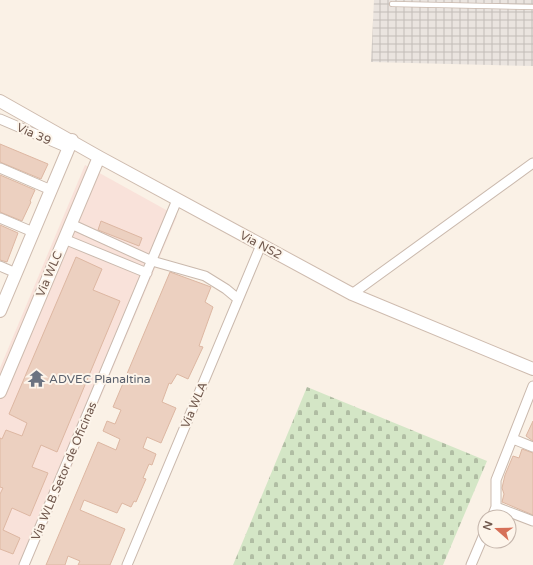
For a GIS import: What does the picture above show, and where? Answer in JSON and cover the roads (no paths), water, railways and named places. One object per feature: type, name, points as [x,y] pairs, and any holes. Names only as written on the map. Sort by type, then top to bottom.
[{"type":"street","name":"Via NS2","points":[[0,101],[70,144],[99,157],[352,294],[533,369]]},
{"type":"street","name":"Via 39","points":[[0,119],[70,144]]},
{"type":"street","points":[[0,311],[70,144]]},
{"type":"street","name":"Via WLC","points":[[0,392],[99,157]]},
{"type":"street","points":[[352,294],[533,163]]},
{"type":"street","points":[[0,168],[51,190]]},
{"type":"street","name":"Via WLB Setor de Oficinas","points":[[24,565],[178,200]]},
{"type":"street","points":[[0,218],[33,232]]},
{"type":"street","points":[[71,224],[152,261],[205,276],[226,289],[238,299]]},
{"type":"street","points":[[64,239],[147,273]]},
{"type":"street","name":"Via WLA","points":[[127,565],[261,245]]},
{"type":"street","points":[[0,266],[16,273]]},
{"type":"street","points":[[533,386],[496,480],[496,507],[533,521]]},
{"type":"street","points":[[513,439],[533,447]]},
{"type":"street","points":[[471,565],[478,549]]},
{"type":"lane","points":[[392,4],[533,7]]},
{"type":"place","name":"ADVEC Planaltina","points":[[36,379]]}]
